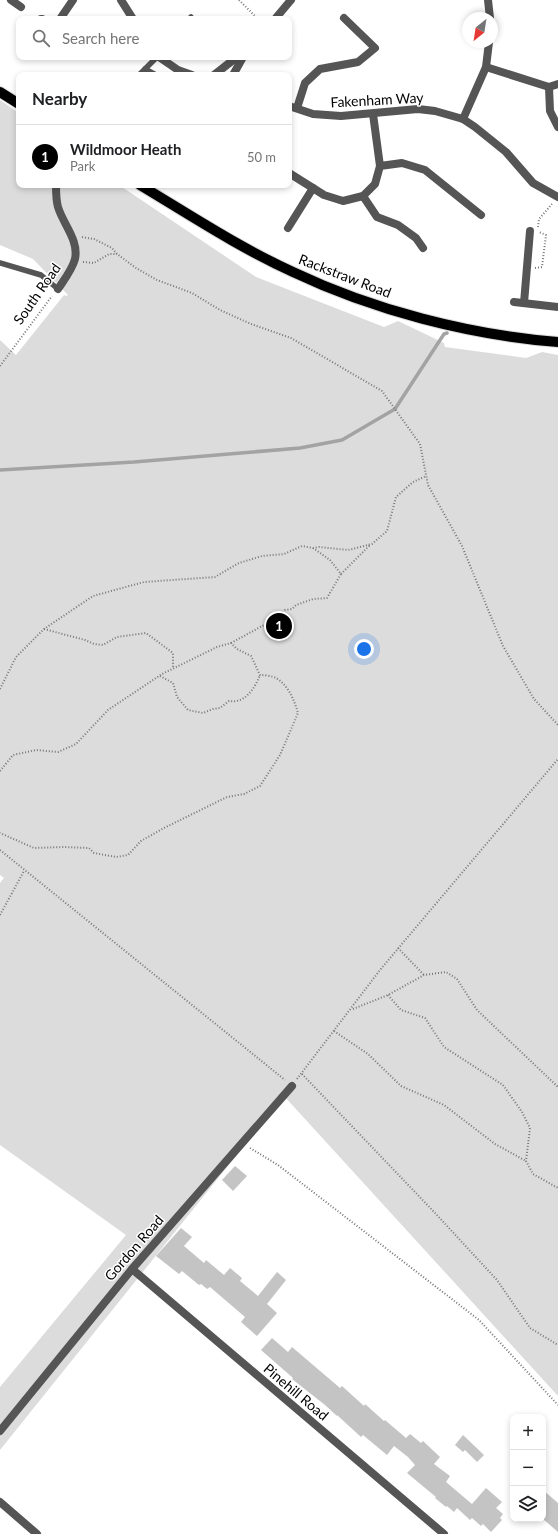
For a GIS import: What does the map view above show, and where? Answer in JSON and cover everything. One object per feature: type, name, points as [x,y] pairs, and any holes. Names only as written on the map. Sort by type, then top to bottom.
[{"type":"main road","points":[[0,92],[16,102]]},
{"type":"main road","name":"Rackstraw Road","points":[[145,188],[258,255],[338,291],[443,324],[525,339],[558,342]]},
{"type":"street","points":[[11,0],[21,7]]},
{"type":"street","points":[[62,16],[73,0]]},
{"type":"street","points":[[121,0],[131,16]]},
{"type":"street","points":[[278,16],[291,0]]},
{"type":"street","points":[[488,0],[489,12]]},
{"type":"street","points":[[293,107],[305,83],[320,69],[358,62],[375,48],[344,18]]},
{"type":"street","points":[[463,119],[486,67],[488,48]]},
{"type":"street","points":[[162,60],[180,72]]},
{"type":"street","points":[[218,72],[233,60]]},
{"type":"street","points":[[234,72],[240,60]]},
{"type":"street","points":[[486,67],[549,87],[558,84]]},
{"type":"street","points":[[549,87],[550,111],[558,127]]},
{"type":"street","name":"Fakenham Way","points":[[293,107],[314,114],[334,116],[373,114],[397,110],[418,109],[435,111],[463,119],[475,126],[506,152],[533,183],[558,197]]},
{"type":"street","points":[[292,175],[324,195],[343,201],[363,196],[374,184],[380,166],[373,114]]},
{"type":"street","points":[[380,166],[402,162],[425,170],[481,215]]},
{"type":"street","name":"South Road","points":[[56,188],[58,206],[72,239],[75,253],[69,273],[58,289]]},
{"type":"street","points":[[288,228],[313,188]]},
{"type":"street","points":[[363,196],[377,217],[398,225],[416,238],[423,248]]},
{"type":"street","points":[[524,303],[530,231]]},
{"type":"street","points":[[514,302],[558,307]]},
{"type":"street","name":"Gordon Road","points":[[0,1431],[132,1270],[292,1086]]},
{"type":"street","name":"Pinehill Road","points":[[132,1270],[444,1534]]},
{"type":"street","points":[[0,1502],[37,1534]]},
{"type":"lane","points":[[142,72],[155,60]]},
{"type":"lane","points":[[145,69],[150,72]]},
{"type":"lane","points":[[0,263],[41,275],[58,289]]},
{"type":"path","points":[[239,0],[255,16]]},
{"type":"path","points":[[532,270],[533,268],[542,267],[546,234],[537,232],[539,219],[552,204]]},
{"type":"path","points":[[72,239],[94,239],[112,248],[117,254],[136,268],[157,280],[192,293],[220,310],[252,324],[291,338],[382,391],[420,444],[428,486],[462,546],[503,646],[534,699],[558,725]]},
{"type":"path","points":[[73,263],[80,261],[94,263],[109,254],[117,254]]},
{"type":"path","name":"South Road","points":[[0,366],[58,289]]},
{"type":"path","points":[[0,771],[13,755],[36,750],[58,752],[76,744],[108,710],[159,676],[217,647],[231,643],[275,619],[285,610],[313,599],[327,598],[341,574],[387,531],[396,497],[413,482],[426,476]]},
{"type":"path","points":[[0,690],[16,657],[44,629],[93,596],[144,582],[215,576],[239,563],[262,556],[284,554],[302,546],[348,550],[372,544]]},
{"type":"path","points":[[313,548],[330,560],[341,574]]},
{"type":"path","points":[[44,629],[85,640],[94,644],[103,645],[117,637],[146,633],[173,653],[173,668]]},
{"type":"path","points":[[159,676],[172,683],[176,697],[188,710],[203,713],[220,708],[229,701],[235,702],[246,697],[256,685],[260,675],[250,656],[237,649],[231,643]]},
{"type":"path","points":[[0,833],[34,848],[89,848],[94,854],[116,857],[128,855],[142,841],[162,829],[227,797],[244,794],[260,786],[280,755],[298,713],[292,695],[284,685],[275,677],[260,675]]},
{"type":"path","points":[[0,850],[292,1086],[352,1009],[380,970],[558,759]]},
{"type":"path","points":[[0,915],[25,870]]},
{"type":"path","points":[[398,948],[424,975]]},
{"type":"path","points":[[352,1009],[388,995],[424,975],[446,972],[457,979],[477,1010],[558,1086]]},
{"type":"path","points":[[388,995],[400,1010],[425,1018],[444,1047],[503,1085],[522,1112],[530,1128],[526,1161]]},
{"type":"path","points":[[334,1031],[368,1054],[401,1086],[444,1104],[495,1144],[526,1161],[533,1174],[558,1188]]},
{"type":"path","points":[[301,1073],[497,1280],[530,1328],[558,1345]]},
{"type":"path","points":[[242,1143],[278,1165],[479,1320],[558,1405]]},
{"type":"shaded area","points":[[0,100],[16,111],[16,188],[123,188],[256,277],[384,327],[398,321],[444,343],[445,347],[526,358],[542,352],[558,355],[558,1396],[284,1096],[0,1450],[0,1387],[126,1235],[0,1145],[0,883],[4,878],[0,875],[0,340],[16,355],[64,295],[68,295],[33,259],[0,245]]},
{"type":"building","points":[[235,1166],[247,1176],[233,1191],[222,1180]]},
{"type":"building","points":[[181,1228],[192,1237],[184,1246],[204,1263],[206,1260],[224,1275],[230,1268],[242,1278],[240,1281],[258,1296],[277,1272],[286,1280],[267,1304],[277,1313],[257,1336],[241,1322],[245,1317],[210,1287],[207,1289],[201,1284],[199,1285],[182,1271],[179,1274],[156,1256]]},
{"type":"building","points":[[272,1338],[288,1352],[292,1347],[340,1388],[342,1386],[364,1406],[365,1404],[406,1438],[410,1434],[421,1443],[423,1441],[440,1457],[434,1464],[450,1476],[446,1482],[472,1504],[486,1488],[502,1502],[496,1508],[503,1514],[500,1518],[502,1520],[491,1532],[483,1524],[481,1526],[472,1518],[470,1520],[457,1508],[454,1512],[447,1506],[446,1507],[407,1473],[415,1465],[408,1457],[394,1446],[387,1455],[363,1435],[361,1437],[337,1415],[292,1379],[293,1378],[261,1350]]},
{"type":"building","points":[[463,1435],[484,1455],[477,1462],[465,1450],[463,1452],[455,1445]]},
{"type":"building","points":[[546,1493],[558,1503],[558,1532],[546,1522]]},
{"type":"waterway","points":[[0,470],[134,462],[300,448],[342,440],[395,409],[444,334],[447,333]]},
{"type":"place","name":"Wildmoor Heath","points":[[279,626]]}]
